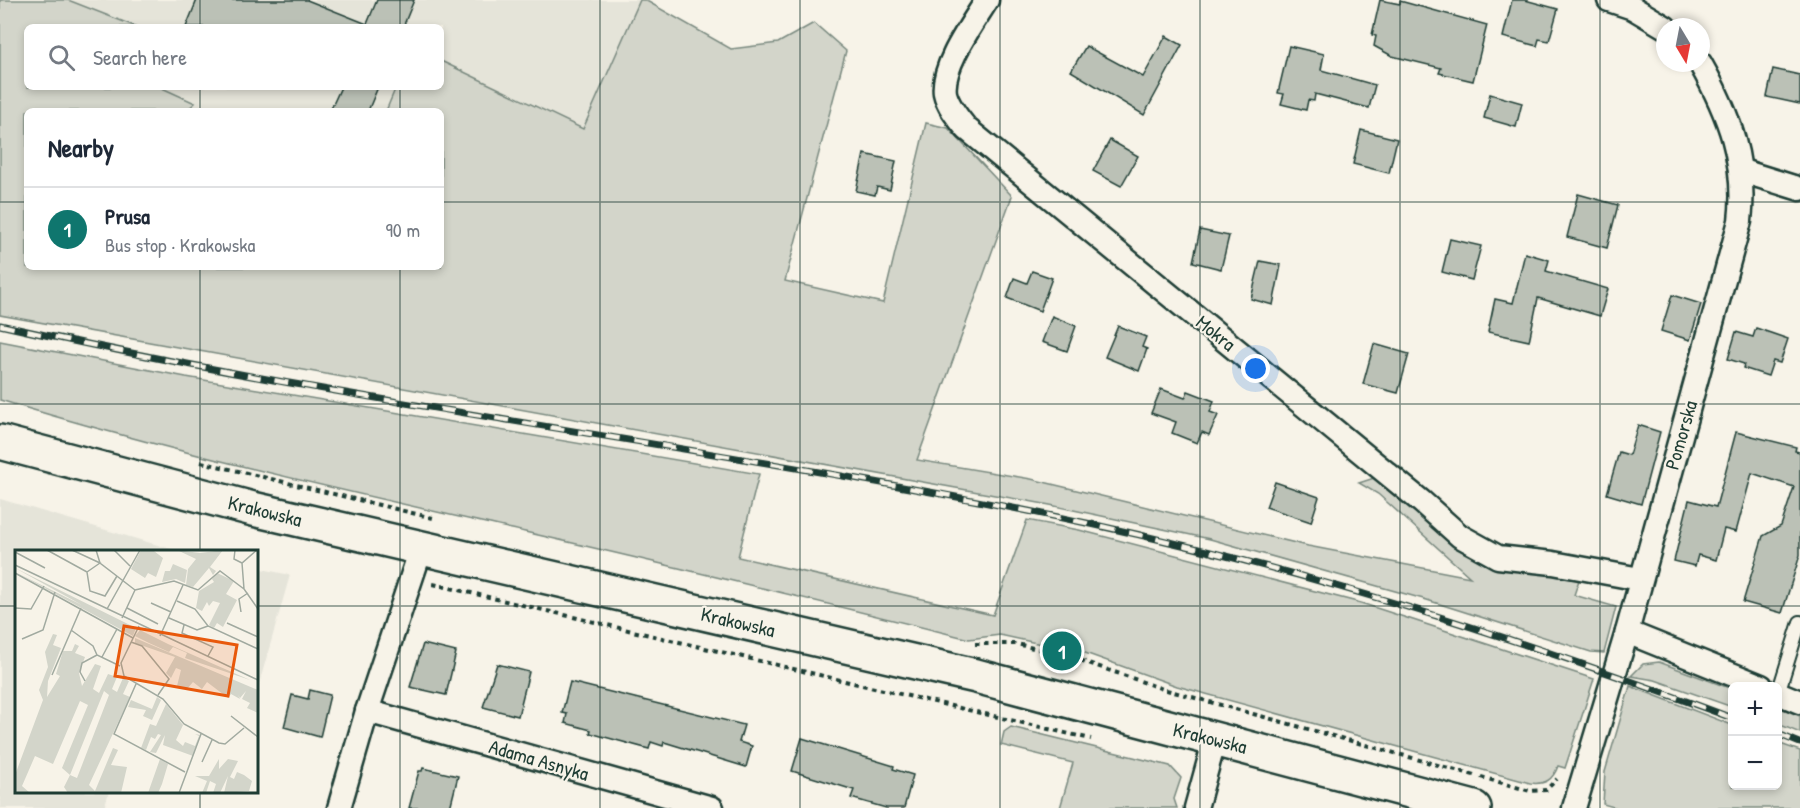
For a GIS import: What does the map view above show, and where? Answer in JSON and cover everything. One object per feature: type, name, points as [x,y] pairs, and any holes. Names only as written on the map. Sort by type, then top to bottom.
[{"type":"main road","name":"Krakowska","points":[[0,442],[253,509],[416,564],[976,676],[1474,808]]},
{"type":"street","name":"Mokra","points":[[987,0],[951,62],[946,77],[945,93],[953,111],[968,129],[1422,502],[1460,536],[1498,557],[1553,563],[1640,579]]},
{"type":"street","points":[[1609,0],[1633,8],[1656,22]]},
{"type":"street","name":"Pomorska","points":[[1574,808],[1627,632],[1740,221],[1742,171],[1727,116],[1705,72]]},
{"type":"street","points":[[1742,171],[1800,189]]},
{"type":"street","points":[[339,808],[367,711],[416,564]]},
{"type":"street","points":[[1627,632],[1749,682]]},
{"type":"street","points":[[1782,695],[1800,702]]},
{"type":"street","name":"Adama Asnyka","points":[[367,711],[712,808]]},
{"type":"street","points":[[1196,808],[1215,739]]},
{"type":"lane","points":[[1781,682],[1800,622]]},
{"type":"path","points":[[416,564],[1098,741]]},
{"type":"shaded area","points":[[0,0],[68,0],[129,24],[24,24],[24,90],[167,90],[195,103],[189,108],[24,108],[24,270],[444,270],[444,108],[387,108],[395,90],[444,90],[444,62],[583,129],[640,0],[645,0],[731,49],[778,43],[814,23],[846,51],[785,281],[883,303],[926,123],[948,128],[1012,196],[917,460],[1031,479],[1308,546],[1470,577],[1378,494],[1359,483],[1380,476],[1479,559],[1581,574],[1574,595],[1616,607],[1604,653],[1591,652],[1427,600],[1210,539],[1050,505],[0,315]]},
{"type":"shaded area","points":[[68,0],[640,0],[583,129],[444,62],[444,24],[129,24]]},
{"type":"shaded area","points":[[167,90],[395,90],[387,108],[189,108],[195,102]]},
{"type":"shaded area","points":[[0,341],[186,377],[759,474],[738,557],[993,615],[1027,520],[1079,530],[1361,603],[1594,679],[1565,768],[1558,766],[1554,775],[1544,782],[1530,783],[1177,686],[1074,649],[1076,642],[1057,638],[1055,647],[1000,635],[969,639],[692,571],[261,471],[65,419],[0,400]]},
{"type":"shaded area","points":[[0,499],[175,550],[15,550],[15,793],[109,793],[104,808],[0,808]]},
{"type":"shaded area","points":[[258,568],[290,575],[258,687]]},
{"type":"shaded area","points":[[1659,662],[1728,688],[1728,706],[1655,680],[1631,676],[1643,664]]},
{"type":"shaded area","points":[[1630,686],[1728,723],[1728,790],[1782,790],[1782,744],[1800,751],[1800,808],[1617,808],[1603,804],[1605,772]]},
{"type":"shaded area","points":[[1782,709],[1800,716],[1800,733],[1782,726]]},
{"type":"shaded area","points":[[1011,727],[1170,766],[1181,778],[1174,799],[1177,808],[1060,808],[1073,763],[1001,745],[1004,732]]},
{"type":"building","points":[[197,0],[307,0],[367,24],[187,24]]},
{"type":"building","points":[[377,0],[414,0],[404,24],[367,24]]},
{"type":"building","points":[[1380,0],[1400,4],[1400,1],[1487,25],[1473,81],[1439,73],[1441,68],[1392,56],[1374,46],[1376,36],[1372,35]]},
{"type":"building","points":[[1512,0],[1525,0],[1558,9],[1549,41],[1539,39],[1537,46],[1503,37]]},
{"type":"building","points":[[1166,36],[1182,45],[1144,115],[1071,71],[1086,46],[1143,77]]},
{"type":"building","points":[[1289,46],[1324,54],[1321,70],[1375,85],[1369,108],[1315,94],[1314,101],[1308,100],[1306,110],[1281,104],[1284,94],[1278,93]]},
{"type":"building","points":[[1773,69],[1800,75],[1800,104],[1767,97]]},
{"type":"building","points":[[340,90],[377,90],[369,108],[331,108]]},
{"type":"building","points":[[1490,94],[1522,103],[1516,127],[1484,118]]},
{"type":"building","points":[[1361,130],[1397,139],[1389,173],[1353,164]]},
{"type":"building","points":[[1110,140],[1138,156],[1121,186],[1093,171]]},
{"type":"building","points":[[864,154],[896,161],[890,190],[877,187],[875,195],[856,191]]},
{"type":"building","points":[[1578,194],[1618,205],[1607,248],[1567,237]]},
{"type":"building","points":[[1200,230],[1229,236],[1221,269],[1193,262]]},
{"type":"building","points":[[1450,239],[1481,246],[1472,280],[1442,272]]},
{"type":"building","points":[[1525,253],[1549,260],[1546,271],[1608,289],[1600,316],[1538,298],[1529,341],[1488,332],[1495,299],[1513,303]]},
{"type":"building","points":[[1260,261],[1281,265],[1273,305],[1251,299]]},
{"type":"building","points":[[1032,271],[1052,278],[1040,311],[1007,298],[1014,278],[1027,283]]},
{"type":"building","points":[[1672,295],[1701,304],[1690,340],[1661,331]]},
{"type":"building","points":[[1052,316],[1076,326],[1067,351],[1042,342]]},
{"type":"building","points":[[1118,326],[1146,337],[1142,347],[1147,349],[1139,371],[1105,357]]},
{"type":"building","points":[[1756,328],[1788,339],[1780,363],[1773,361],[1768,376],[1743,368],[1744,364],[1728,359],[1736,332],[1753,337]]},
{"type":"building","points":[[1374,344],[1409,354],[1398,393],[1363,384]]},
{"type":"building","points":[[1161,389],[1185,398],[1188,391],[1214,401],[1210,412],[1218,415],[1209,435],[1202,432],[1197,443],[1172,433],[1176,422],[1151,413]]},
{"type":"building","points":[[1638,425],[1660,432],[1641,504],[1607,494],[1619,452],[1629,455]]},
{"type":"building","points":[[1736,432],[1796,447],[1795,451],[1800,452],[1800,555],[1782,613],[1743,602],[1763,536],[1781,526],[1794,487],[1752,473],[1736,532],[1724,529],[1716,560],[1698,555],[1695,566],[1674,561],[1689,500],[1716,507]]},
{"type":"building","points":[[1275,482],[1319,497],[1311,522],[1266,507]]},
{"type":"building","points":[[423,644],[456,652],[446,695],[410,687]]},
{"type":"building","points":[[497,664],[529,672],[518,716],[483,707]]},
{"type":"building","points":[[570,682],[744,725],[739,742],[752,746],[746,767],[664,742],[663,746],[651,742],[649,749],[590,733],[591,730],[565,723],[567,714],[562,713]]},
{"type":"building","points":[[310,690],[330,695],[320,737],[284,727],[292,695],[308,699]]},
{"type":"building","points":[[802,738],[894,766],[893,769],[913,775],[904,808],[886,808],[851,798],[854,790],[792,771]]},
{"type":"building","points":[[423,768],[458,776],[450,808],[409,808],[419,771]]},
{"type":"railway","points":[[0,325],[272,380],[819,472],[1091,524],[1255,563],[1415,609],[1574,661],[1728,717]]},
{"type":"railway","points":[[1782,736],[1800,743]]},
{"type":"place","name":"Prusa","points":[[1062,651]]}]
